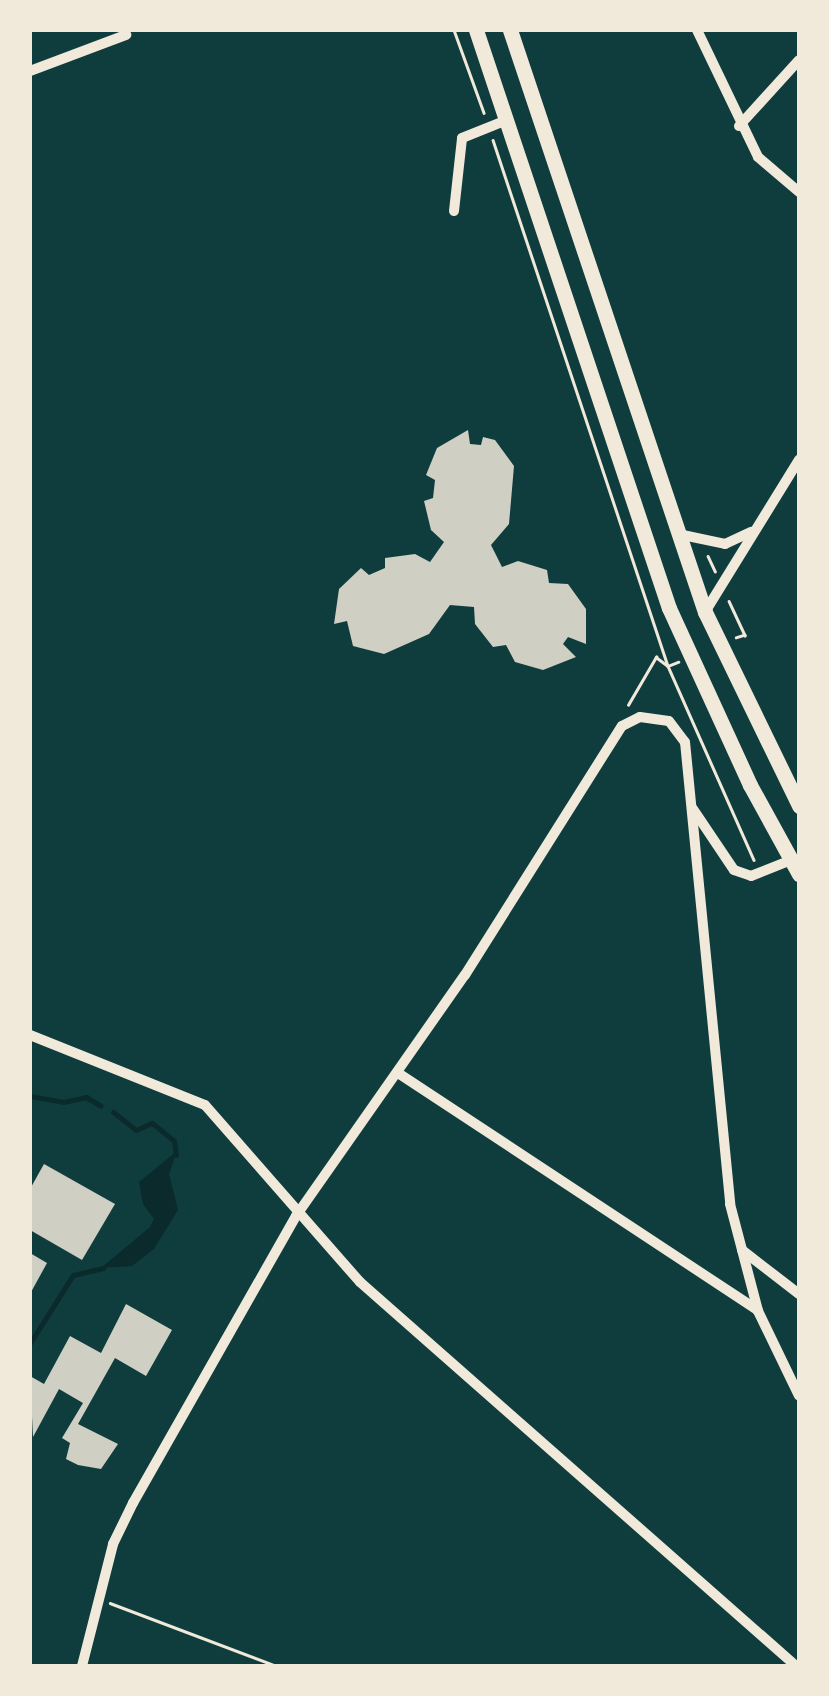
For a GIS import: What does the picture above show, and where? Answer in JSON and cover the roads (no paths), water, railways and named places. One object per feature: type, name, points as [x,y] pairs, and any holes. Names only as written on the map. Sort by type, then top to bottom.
[{"type":"main road","points":[[476,30],[688,658],[795,867]]},
{"type":"main road","points":[[510,30],[705,612],[799,806]]},
{"type":"street","points":[[697,30],[739,126],[758,157],[799,192]]},
{"type":"street","points":[[30,72],[126,35]]},
{"type":"street","points":[[739,126],[799,60]]},
{"type":"street","points":[[454,211],[462,138],[507,120]]},
{"type":"street","points":[[705,612],[799,460]]},
{"type":"street","points":[[678,534],[726,544],[752,531]]},
{"type":"street","points":[[82,1666],[98,1599],[132,1503],[296,1216],[398,1073],[622,726],[659,716],[680,730],[692,808],[730,1204],[758,1311],[799,1396]]},
{"type":"street","points":[[692,808],[734,870],[751,876],[795,867]]},
{"type":"street","points":[[30,1035],[205,1106],[237,1134],[296,1216],[360,1282],[796,1666]]},
{"type":"street","points":[[398,1073],[758,1311]]},
{"type":"street","points":[[741,1249],[799,1294]]},
{"type":"water","points":[[177,1151],[169,1174],[178,1210],[154,1249],[132,1266],[101,1268],[150,1227],[154,1219],[143,1204],[139,1182]]},
{"type":"waterway","points":[[30,1096],[63,1102],[86,1097],[101,1106]]},
{"type":"waterway","points":[[113,1112],[136,1130],[152,1123],[174,1141],[176,1155]]},
{"type":"waterway","points":[[30,1343],[73,1275],[103,1268]]}]
